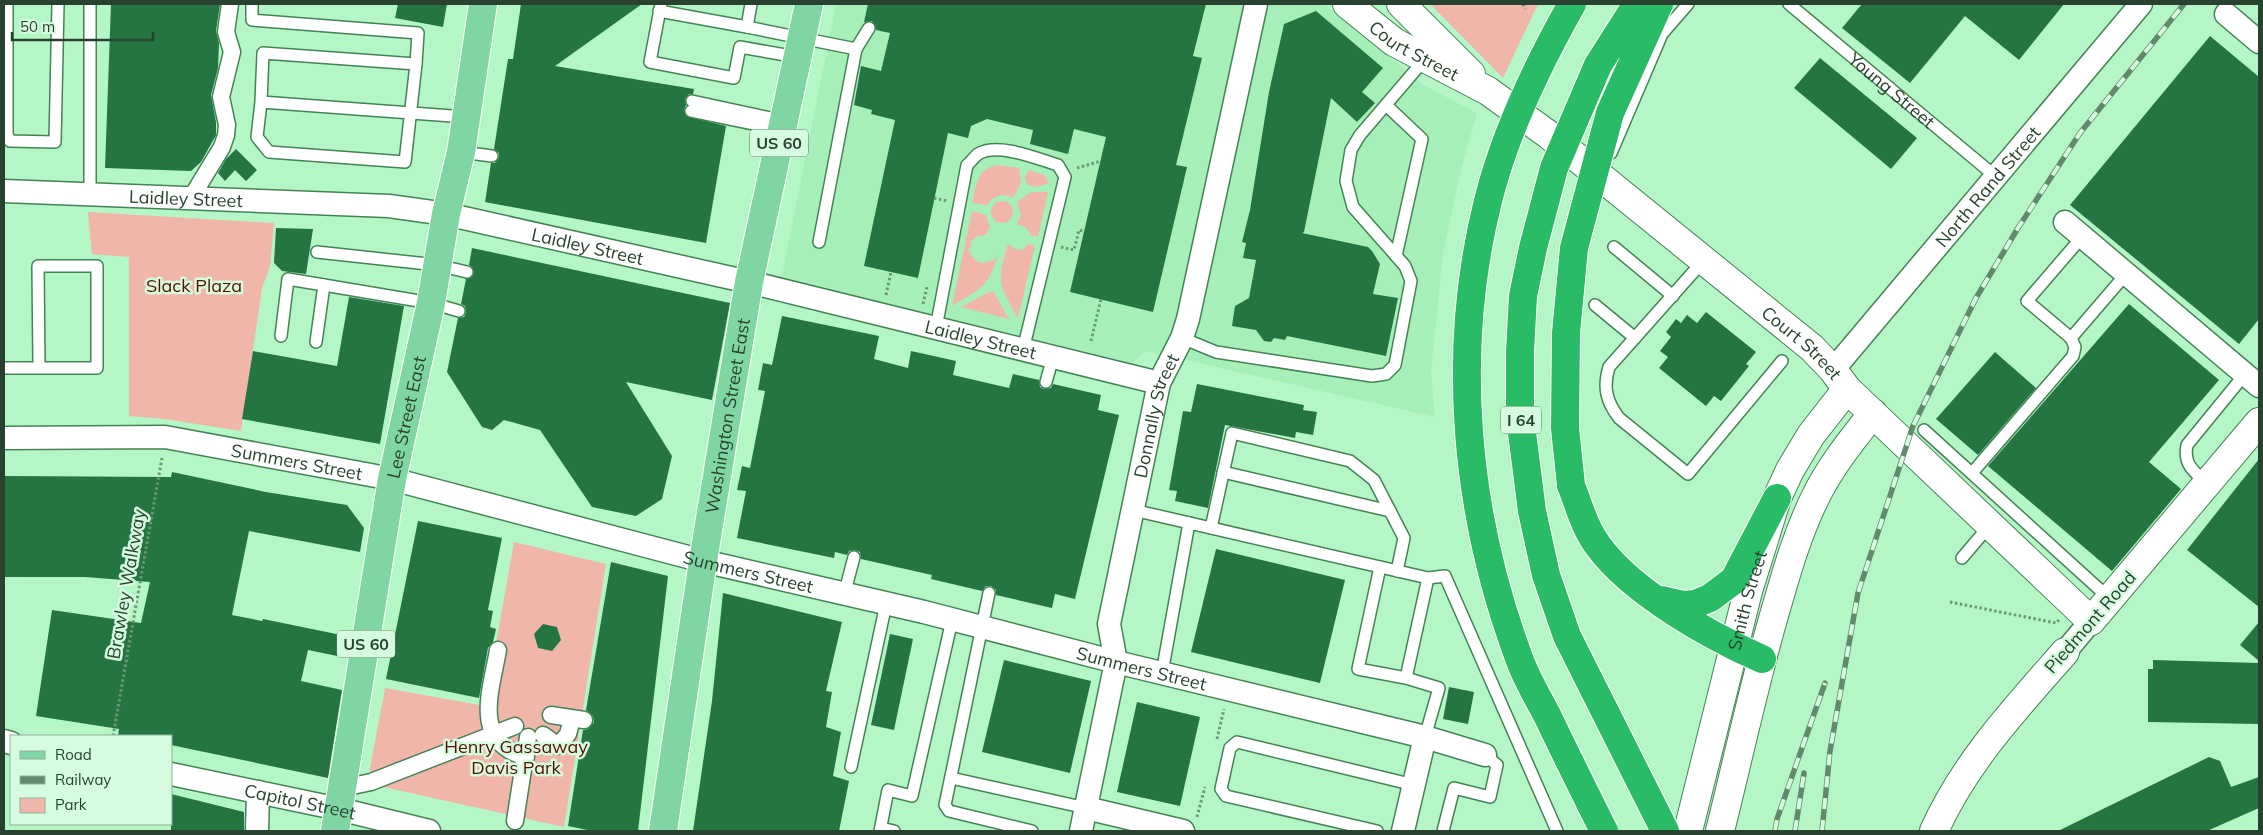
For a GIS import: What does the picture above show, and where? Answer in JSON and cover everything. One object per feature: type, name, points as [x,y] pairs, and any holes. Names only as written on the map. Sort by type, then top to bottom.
[{"type":"highway","points":[[1572,4],[1548,46],[1511,131],[1488,200],[1478,248],[1469,310],[1466,378],[1470,459],[1480,522],[1504,616],[1520,660],[1604,831]]},
{"type":"highway","name":"I 64","points":[[1637,4],[1598,65],[1554,168],[1533,248],[1524,296],[1520,352],[1520,417],[1532,511],[1546,575],[1564,627],[1665,831]]},
{"type":"highway","points":[[1659,4],[1610,113],[1574,248],[1566,333],[1565,428],[1572,485],[1584,522],[1598,547],[1616,568],[1658,600],[1735,647],[1762,659]]},
{"type":"highway","points":[[1658,600],[1683,605],[1695,604],[1710,598],[1734,580],[1777,498]]},
{"type":"main road","name":"Lee Street East","points":[[339,810],[392,479],[431,304],[446,214],[461,152],[483,4]]},
{"type":"main road","name":"Washington Street East","points":[[663,831],[703,561],[749,282],[809,4]]},
{"type":"street","points":[[191,198],[222,147],[226,135],[227,125],[221,97],[232,52],[226,32],[230,4]]},
{"type":"street","name":"Donnally Street","points":[[1081,831],[1116,662],[1109,624],[1159,383],[1182,338],[1188,319],[1256,4]]},
{"type":"street","name":"Court Street","points":[[1346,4],[1394,42],[1488,91],[1549,135],[1812,348],[1873,413],[2082,613]]},
{"type":"street","name":"Court Street","points":[[1401,4],[1488,91]]},
{"type":"street","name":"North Rand Street","points":[[1840,379],[1995,176],[2141,4]]},
{"type":"street","points":[[2230,9],[2259,42]]},
{"type":"street","name":"Laidley Street","points":[[4,190],[389,206],[446,214],[749,282],[1159,383]]},
{"type":"street","points":[[2065,222],[2252,380]]},
{"type":"street","name":"Smith Street","points":[[1688,831],[1748,591],[1777,498],[1790,470],[1812,436],[1840,379]]},
{"type":"street","name":"Smith Street","points":[[1720,831],[1762,659],[1784,580],[1818,493],[1840,457],[1873,413]]},
{"type":"street","name":"Piedmont Road","points":[[1934,831],[1949,799],[1974,761],[2065,652],[2082,613],[2110,599],[2259,422]]},
{"type":"street","name":"Summers Street","points":[[4,438],[165,437],[392,479],[703,561],[981,627],[1116,662],[1426,737],[1485,755]]},
{"type":"street","points":[[498,650],[488,716],[493,734],[509,750],[526,758]]},
{"type":"street","points":[[515,822],[526,758],[535,736],[558,746],[578,719],[551,715]]},
{"type":"street","points":[[339,810],[371,782],[515,726]]},
{"type":"street","points":[[1403,831],[1426,737]]},
{"type":"street","name":"Capitol Street","points":[[172,774],[429,831]]},
{"type":"street","points":[[257,831],[258,792]]},
{"type":"street","points":[[1086,808],[1128,825],[1183,831]]},
{"type":"lane","points":[[7,4],[7,134],[10,140],[55,142],[58,4]]},
{"type":"lane","points":[[90,4],[90,194]]},
{"type":"lane","points":[[252,4],[252,20],[418,33],[416,64],[405,162],[268,152],[257,137],[263,53],[416,64]]},
{"type":"lane","points":[[747,27],[751,4]]},
{"type":"lane","points":[[1601,178],[1662,34],[1688,4]]},
{"type":"lane","name":"Young Street","points":[[1789,4],[1995,176]]},
{"type":"lane","points":[[800,48],[747,27],[660,7],[650,62],[734,78],[740,47],[856,49]]},
{"type":"lane","points":[[819,242],[856,49],[869,28]]},
{"type":"lane","points":[[1182,338],[1216,352],[1372,376],[1386,374],[1395,365],[1412,281],[1405,266],[1352,207],[1346,181],[1351,150],[1360,135],[1426,58]]},
{"type":"lane","points":[[260,102],[466,117]]},
{"type":"lane","points":[[1386,104],[1422,139],[1396,256]]},
{"type":"lane","points":[[691,106],[783,125]]},
{"type":"lane","points":[[936,328],[967,165],[978,154],[991,150],[1024,154],[1058,165],[1065,177],[1023,350]]},
{"type":"lane","points":[[461,152],[492,156]]},
{"type":"lane","points":[[1972,473],[2073,356],[2075,347],[2071,338],[2027,300],[2082,237]]},
{"type":"lane","points":[[1614,247],[1672,296]]},
{"type":"lane","points":[[317,252],[437,265],[467,272]]},
{"type":"lane","points":[[1704,260],[1609,367],[1605,381],[1611,407],[1620,418],[1688,474],[1782,361]]},
{"type":"lane","points":[[4,368],[38,368],[97,368],[96,266],[38,266],[38,368]]},
{"type":"lane","points":[[2071,338],[2126,274]]},
{"type":"lane","points":[[281,336],[288,279],[431,304],[459,311]]},
{"type":"lane","points":[[316,342],[324,285]]},
{"type":"lane","points":[[1595,305],[1635,338]]},
{"type":"lane","points":[[1046,382],[1053,357]]},
{"type":"lane","points":[[2207,484],[2188,466],[2185,456],[2187,445],[2252,380]]},
{"type":"lane","points":[[1924,430],[2110,599]]},
{"type":"lane","points":[[1211,528],[1232,433],[1350,461],[1374,480],[1404,538],[1397,571]]},
{"type":"lane","points":[[1223,472],[1390,511]]},
{"type":"lane","points":[[1133,510],[1428,578],[1445,576],[1557,831]]},
{"type":"lane","points":[[1162,673],[1189,523]]},
{"type":"lane","points":[[1962,558],[1991,524]]},
{"type":"lane","points":[[844,595],[854,557]]},
{"type":"lane","points":[[1380,567],[1358,669],[1406,678],[1439,688],[1426,737]]},
{"type":"lane","points":[[1406,678],[1428,578]]},
{"type":"lane","points":[[989,593],[945,805],[950,811],[1032,831]]},
{"type":"lane","points":[[851,767],[886,604]]},
{"type":"lane","points":[[894,831],[881,830],[888,790],[912,796],[952,620]]},
{"type":"lane","points":[[1377,831],[1226,796],[1221,789],[1230,748],[1237,742],[1414,784]]},
{"type":"lane","points":[[1443,831],[1454,788],[1490,797],[1497,765],[1485,755]]},
{"type":"lane","points":[[951,778],[1086,808]]},
{"type":"path","points":[[1523,4],[1526,9]]},
{"type":"path","points":[[1078,167],[1100,161]]},
{"type":"path","points":[[886,296],[891,272]]},
{"type":"path","points":[[1091,341],[1101,299]]},
{"type":"path","name":"Brawley Walkway","points":[[114,735],[165,437]]},
{"type":"path","points":[[1950,602],[2056,623],[2082,613]]},
{"type":"shaded area","points":[[836,4],[1324,4],[1425,86],[1477,113],[1462,166],[1443,253],[1431,372],[1435,417],[1146,351],[1129,366],[782,276]]},
{"type":"green space","points":[[1430,4],[1538,4],[1503,78]]},
{"type":"green space","points":[[998,165],[1019,168],[1021,183],[1013,198],[1002,195],[993,199],[987,205],[972,203],[979,178],[986,170]]},
{"type":"green space","points":[[1029,170],[1044,175],[1049,183],[1036,187],[1027,185],[1025,177]]},
{"type":"green space","points":[[1031,192],[1048,192],[1038,237],[1030,235],[1025,227],[1017,225],[1021,214],[1017,202]]},
{"type":"green space","points":[[1002,201],[1010,204],[1013,212],[1010,220],[1002,223],[994,220],[991,212],[994,204]]},
{"type":"green space","points":[[972,211],[986,215],[990,227],[986,235],[977,236],[971,242],[971,248],[968,249],[974,259],[981,263],[994,260],[998,255],[991,275],[982,286],[952,306]]},
{"type":"green space","name":"Slack Plaza","points":[[88,212],[274,223],[270,267],[262,288],[241,431],[165,419],[129,416],[129,257],[92,254]]},
{"type":"green space","points":[[1008,244],[1019,250],[1024,249],[1028,244],[1035,245],[1018,318],[1001,283],[1002,267]]},
{"type":"green space","points":[[993,291],[1009,319],[961,307],[989,292]]},
{"type":"green space","name":"Henry Gassaway Davis Park","points":[[514,542],[606,564],[564,827],[379,786],[369,774],[385,688],[485,706]]},
{"type":"building","points":[[111,4],[220,4],[216,31],[219,43],[218,68],[211,95],[216,122],[216,135],[201,162],[191,171],[105,168]]},
{"type":"building","points":[[398,4],[447,4],[443,27],[395,18]]},
{"type":"building","points":[[521,4],[642,4],[555,66],[694,89],[693,94],[689,94],[685,99],[686,105],[684,110],[686,116],[726,126],[706,243],[485,202],[491,163],[495,163],[499,157],[499,153],[494,149],[508,59],[513,59]]},
{"type":"building","points":[[868,4],[1206,4],[1193,56],[1202,58],[1176,165],[1187,167],[1153,312],[1070,292],[1106,137],[1074,129],[1068,154],[1030,144],[1033,130],[987,119],[971,126],[968,138],[948,133],[918,278],[864,266],[895,120],[871,114],[872,110],[854,105],[861,66],[881,71],[890,33],[876,30],[872,21],[864,22]]},
{"type":"building","points":[[1862,4],[2064,4],[2019,60],[1965,16],[1910,83],[1842,28]]},
{"type":"building","points":[[1316,11],[1383,68],[1362,92],[1375,103],[1357,122],[1331,98],[1304,232],[1302,233],[1368,247],[1372,251],[1380,264],[1373,294],[1398,298],[1386,356],[1287,336],[1285,340],[1274,338],[1271,342],[1264,341],[1256,330],[1232,326],[1235,306],[1249,298],[1256,260],[1243,258],[1246,243],[1242,242],[1250,210],[1269,92],[1284,24]]},
{"type":"building","points":[[2210,36],[2259,77],[2259,319],[2239,344],[2070,205]]},
{"type":"building","points":[[1820,58],[1917,138],[1891,169],[1794,88]]},
{"type":"building","points":[[236,149],[257,170],[246,181],[235,170],[225,181],[218,173],[226,159]]},
{"type":"building","points":[[276,228],[313,229],[306,274],[282,271],[274,263]]},
{"type":"building","points":[[472,248],[730,303],[712,400],[626,382],[672,456],[662,499],[636,516],[592,507],[540,430],[504,420],[492,430],[482,427],[447,372],[458,318],[464,317],[466,313],[465,306],[461,304],[466,279],[472,277],[474,273],[469,265]]},
{"type":"building","points":[[349,297],[404,306],[380,444],[242,419],[253,351],[337,366]]},
{"type":"building","points":[[2129,304],[2219,380],[2149,462],[2181,489],[2112,571],[1988,466]]},
{"type":"building","points":[[1706,312],[1756,352],[1746,364],[1749,366],[1721,401],[1714,396],[1706,406],[1659,368],[1668,357],[1660,351],[1671,337],[1666,332],[1676,319],[1681,323],[1687,315],[1697,323]]},
{"type":"building","points":[[782,316],[879,336],[874,359],[908,368],[911,351],[956,361],[953,375],[1009,388],[1013,374],[1039,380],[1040,387],[1044,389],[1051,388],[1053,384],[1101,395],[1098,410],[1119,415],[1075,599],[1055,594],[1052,608],[996,595],[996,590],[991,586],[986,586],[982,591],[931,579],[932,575],[861,559],[860,552],[855,550],[849,551],[847,555],[835,552],[834,558],[737,538],[746,491],[737,490],[742,466],[750,468],[765,391],[758,390],[763,363],[772,365]]},
{"type":"building","points":[[1995,352],[2036,388],[1978,455],[1936,419]]},
{"type":"building","points":[[1197,384],[1304,405],[1303,410],[1317,412],[1313,435],[1296,432],[1295,438],[1225,425],[1208,508],[1175,501],[1177,491],[1169,490],[1183,411],[1191,412]]},
{"type":"building","points":[[2259,459],[2259,607],[2187,550]]},
{"type":"building","points":[[172,472],[266,492],[347,505],[364,528],[360,552],[249,531],[232,615],[262,621],[263,619],[351,637],[347,658],[308,650],[301,681],[342,690],[328,778],[172,745],[172,735],[118,735],[119,729],[36,716],[52,610],[141,623],[150,582],[85,577],[4,577],[4,476],[171,477]]},
{"type":"building","points":[[418,521],[502,538],[488,610],[493,611],[490,627],[496,629],[493,642],[488,648],[479,698],[386,679]]},
{"type":"building","points":[[1216,549],[1345,580],[1320,683],[1191,652]]},
{"type":"building","points":[[611,562],[668,576],[638,831],[592,831],[568,826],[583,730],[588,729],[594,722],[593,716],[586,710]]},
{"type":"building","points":[[723,593],[842,622],[826,691],[832,692],[826,727],[841,732],[833,776],[849,781],[839,831],[693,831],[712,701]]},
{"type":"building","points":[[2259,622],[2259,661],[2240,645]]},
{"type":"building","points":[[543,624],[557,627],[561,640],[552,651],[538,648],[534,634]]},
{"type":"building","points":[[890,634],[913,639],[894,730],[871,725]]},
{"type":"building","points":[[1004,660],[1091,681],[1070,773],[982,752]]},
{"type":"building","points":[[2153,660],[2259,663],[2259,724],[2148,722],[2148,669],[2153,669]]},
{"type":"building","points":[[1449,687],[1474,692],[1468,724],[1443,719]]},
{"type":"building","points":[[1137,702],[1200,717],[1180,806],[1117,792]]},
{"type":"building","points":[[2209,757],[2220,761],[2231,787],[2259,777],[2259,808],[2207,831],[2058,831]]},
{"type":"building","points":[[172,794],[244,812],[244,831],[171,831]]},
{"type":"railway","points":[[1822,831],[1830,751],[1858,593],[1913,426],[1976,298],[2018,228],[2080,133],[2184,4]]},
{"type":"railway","points":[[1775,831],[1777,819],[1825,683]]},
{"type":"railway","points":[[1795,831],[1804,773]]}]
